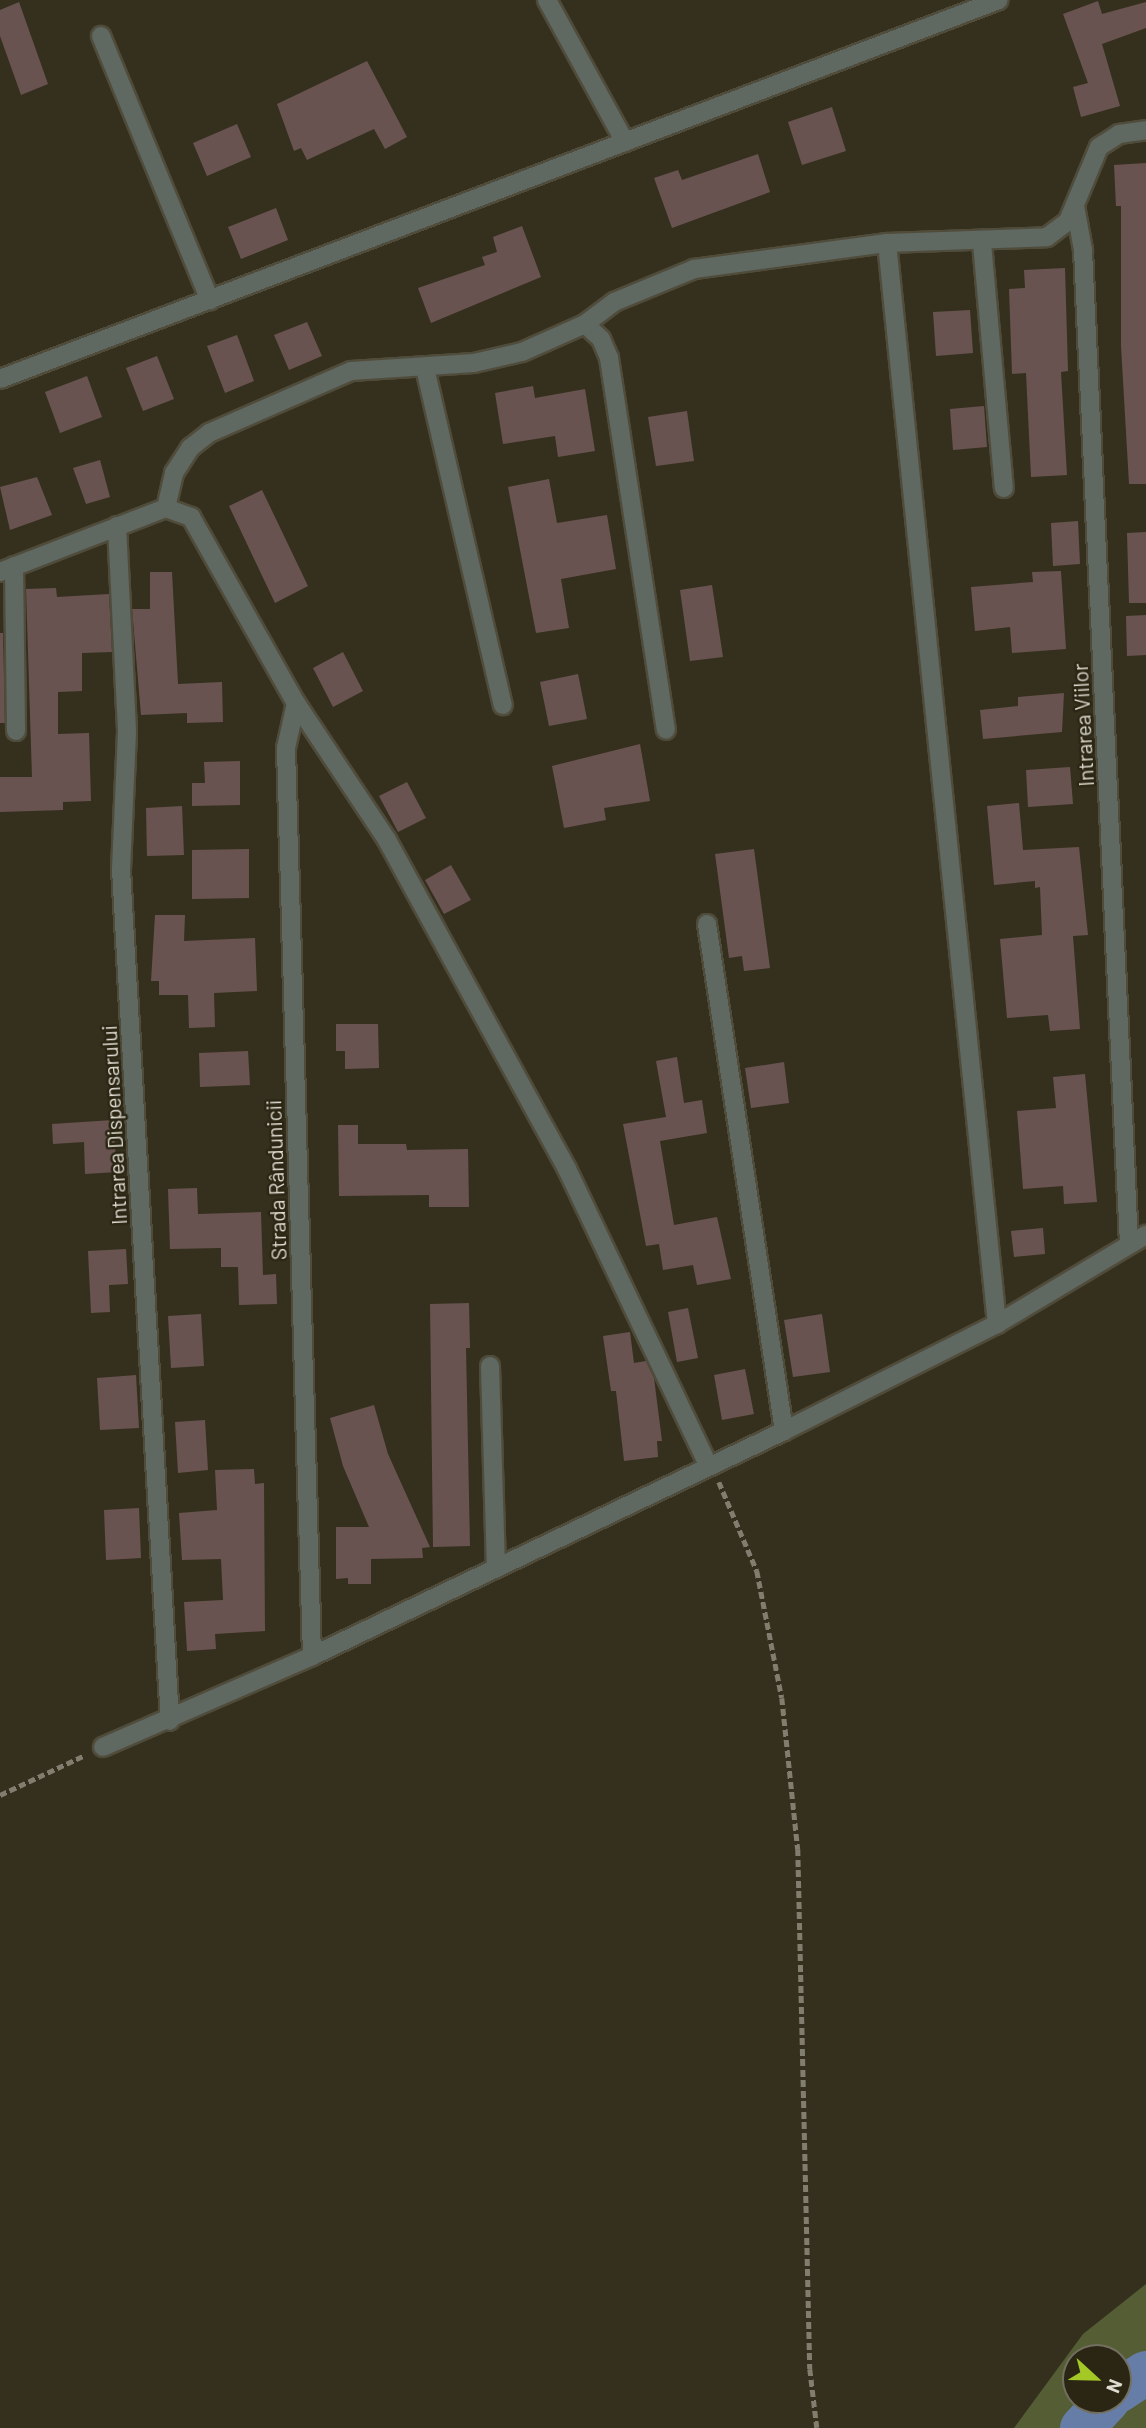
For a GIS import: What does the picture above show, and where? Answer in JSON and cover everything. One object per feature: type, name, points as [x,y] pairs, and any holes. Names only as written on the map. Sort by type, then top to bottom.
[{"type":"street","points":[[547,0],[625,142]]},
{"type":"street","points":[[0,379],[999,0]]},
{"type":"street","points":[[101,36],[210,300]]},
{"type":"street","points":[[166,508],[174,473],[190,448],[209,433],[351,371],[393,365],[425,368],[522,352],[585,324],[614,302],[694,270],[887,243],[982,243],[1047,237],[1068,221],[1099,147],[1119,134],[1146,130]]},
{"type":"street","name":"Intrarea Viilor","points":[[1075,206],[1083,250],[1129,1243]]},
{"type":"street","points":[[887,243],[997,1324]]},
{"type":"street","points":[[982,243],[1004,488]]},
{"type":"street","points":[[585,324],[601,339],[609,358],[666,730]]},
{"type":"street","points":[[425,368],[503,705]]},
{"type":"street","points":[[16,731],[7,569],[166,508],[191,517],[296,703],[387,840],[566,1169],[708,1464]]},
{"type":"street","name":"Intrarea Dispensarului","points":[[117,526],[127,732],[121,869],[170,1721]]},
{"type":"street","name":"Strada Rândunicii","points":[[296,703],[286,748],[312,1656]]},
{"type":"street","points":[[707,924],[784,1431]]},
{"type":"street","points":[[103,1747],[170,1721],[312,1656],[708,1464],[784,1431],[997,1324],[1146,1235]]},
{"type":"street","points":[[490,1366],[496,1566]]},
{"type":"path","points":[[708,1464],[726,1493],[757,1571],[782,1698],[799,1849],[810,2369],[817,2428]]},
{"type":"path","points":[[0,1795],[103,1747]]},
{"type":"green space","points":[[1146,2284],[1146,2428],[1014,2428],[1062,2363],[1062,2414],[1132,2414],[1132,2344],[1076,2344],[1083,2334]]},
{"type":"building","points":[[1098,1],[1102,14],[1146,2],[1146,28],[1102,44],[1120,106],[1081,117],[1073,87],[1088,83],[1063,14]]},
{"type":"building","points":[[19,2],[48,84],[21,95],[0,36],[0,10]]},
{"type":"building","points":[[367,61],[407,137],[385,149],[374,129],[307,160],[301,148],[294,151],[277,104]]},
{"type":"building","points":[[832,107],[846,151],[802,165],[788,122]]},
{"type":"building","points":[[237,124],[251,157],[207,176],[193,143]]},
{"type":"building","points":[[758,154],[770,192],[672,228],[654,178],[678,170],[682,180]]},
{"type":"building","points":[[1146,163],[1146,484],[1129,484],[1121,346],[1121,206],[1116,206],[1114,165]]},
{"type":"building","points":[[276,208],[288,240],[241,259],[228,227]]},
{"type":"building","points":[[522,226],[541,277],[431,323],[418,288],[485,265],[482,257],[497,252],[493,237]]},
{"type":"building","points":[[1065,268],[1068,371],[1061,372],[1067,475],[1031,477],[1026,373],[1012,374],[1009,289],[1025,288],[1024,270]]},
{"type":"building","points":[[970,310],[973,353],[936,356],[933,312]]},
{"type":"building","points":[[307,322],[322,356],[289,370],[274,335]]},
{"type":"building","points":[[237,335],[254,381],[225,393],[207,346]]},
{"type":"building","points":[[157,356],[174,399],[143,411],[126,368]]},
{"type":"building","points":[[87,376],[102,417],[60,433],[45,392]]},
{"type":"building","points":[[533,386],[535,398],[585,389],[595,451],[558,457],[555,436],[503,444],[495,393]]},
{"type":"building","points":[[984,406],[987,447],[953,450],[950,409]]},
{"type":"building","points":[[687,411],[694,461],[656,466],[648,417]]},
{"type":"building","points":[[100,460],[110,497],[86,504],[73,468]]},
{"type":"building","points":[[37,477],[52,515],[10,530],[0,487]]},
{"type":"building","points":[[549,479],[557,523],[607,515],[616,569],[561,579],[569,628],[536,633],[508,487]]},
{"type":"building","points":[[262,490],[308,586],[275,603],[229,506]]},
{"type":"building","points":[[1078,521],[1080,564],[1053,566],[1051,523]]},
{"type":"building","points":[[1146,532],[1146,603],[1129,603],[1127,533]]},
{"type":"building","points":[[1061,571],[1066,649],[1012,653],[1010,627],[975,631],[971,587],[1033,582],[1032,572]]},
{"type":"building","points":[[150,572],[172,572],[178,684],[222,682],[223,722],[187,723],[187,713],[141,715],[132,609],[150,609]]},
{"type":"building","points":[[712,585],[723,657],[690,661],[680,590]]},
{"type":"building","points":[[56,588],[57,597],[109,594],[112,652],[82,653],[82,691],[58,692],[58,734],[89,733],[91,801],[63,802],[63,810],[0,812],[0,777],[32,777],[26,589]]},
{"type":"building","points":[[1146,615],[1146,655],[1127,656],[1126,616]]},
{"type":"building","points":[[0,633],[3,633],[5,723],[0,723]]},
{"type":"building","points":[[343,652],[363,691],[333,707],[313,668]]},
{"type":"building","points":[[578,674],[587,719],[549,726],[540,682]]},
{"type":"building","points":[[1064,693],[1062,732],[983,739],[980,710],[1018,706],[1018,697]]},
{"type":"building","points":[[640,744],[650,801],[604,808],[606,820],[564,828],[552,766]]},
{"type":"building","points":[[240,761],[240,805],[192,806],[192,783],[205,783],[204,762]]},
{"type":"building","points":[[1070,767],[1073,804],[1028,807],[1026,770]]},
{"type":"building","points":[[407,782],[426,818],[398,832],[379,796]]},
{"type":"building","points":[[1019,803],[1023,850],[1079,847],[1088,935],[1073,936],[1080,1029],[1050,1031],[1048,1015],[1007,1018],[1000,939],[1042,935],[1040,887],[1035,888],[1035,881],[994,885],[987,806]]},
{"type":"building","points":[[182,806],[184,855],[147,856],[146,808]]},
{"type":"building","points":[[249,849],[249,898],[192,899],[192,850]]},
{"type":"building","points":[[754,849],[770,968],[744,971],[742,956],[729,958],[715,854]]},
{"type":"building","points":[[451,865],[471,900],[444,914],[425,880]]},
{"type":"building","points":[[155,915],[185,915],[184,941],[255,938],[257,991],[214,993],[215,1027],[189,1028],[188,995],[159,995],[159,981],[151,981]]},
{"type":"building","points":[[336,1024],[378,1024],[379,1068],[345,1069],[345,1051],[336,1051]]},
{"type":"building","points":[[248,1051],[250,1085],[200,1087],[199,1053]]},
{"type":"building","points":[[677,1057],[684,1103],[702,1100],[707,1133],[660,1141],[674,1225],[717,1217],[731,1279],[697,1285],[693,1265],[663,1270],[659,1244],[646,1246],[623,1124],[666,1117],[656,1061]]},
{"type":"building","points":[[784,1062],[789,1103],[751,1108],[745,1068]]},
{"type":"building","points":[[1085,1074],[1097,1202],[1064,1204],[1063,1186],[1023,1189],[1017,1111],[1056,1108],[1053,1077]]},
{"type":"building","points":[[113,1120],[117,1172],[85,1174],[84,1142],[53,1144],[52,1124]]},
{"type":"building","points":[[338,1125],[358,1125],[358,1144],[406,1144],[407,1150],[468,1149],[469,1207],[429,1207],[429,1195],[339,1196]]},
{"type":"building","points":[[197,1188],[198,1214],[261,1212],[263,1275],[276,1274],[277,1304],[239,1305],[238,1267],[221,1267],[221,1248],[170,1249],[168,1189]]},
{"type":"building","points":[[1043,1228],[1045,1254],[1014,1257],[1011,1231]]},
{"type":"building","points":[[126,1249],[128,1284],[109,1285],[110,1312],[91,1313],[88,1251]]},
{"type":"building","points":[[469,1303],[470,1348],[466,1348],[470,1546],[433,1547],[430,1304]]},
{"type":"building","points":[[688,1308],[698,1358],[677,1362],[668,1312]]},
{"type":"building","points":[[201,1314],[204,1366],[171,1368],[168,1316]]},
{"type":"building","points":[[822,1314],[830,1372],[793,1377],[784,1320]]},
{"type":"building","points":[[630,1332],[634,1363],[646,1361],[654,1378],[662,1441],[657,1441],[658,1457],[624,1461],[616,1391],[611,1391],[603,1336]]},
{"type":"building","points":[[745,1369],[754,1414],[722,1420],[714,1375]]},
{"type":"building","points":[[136,1375],[139,1428],[100,1430],[97,1378]]},
{"type":"building","points":[[374,1405],[388,1454],[430,1547],[422,1548],[423,1558],[371,1559],[371,1584],[348,1584],[348,1578],[336,1579],[336,1527],[369,1527],[343,1466],[330,1418]]},
{"type":"building","points":[[205,1420],[208,1470],[178,1473],[175,1422]]},
{"type":"building","points":[[254,1469],[255,1484],[264,1483],[265,1631],[215,1634],[216,1649],[187,1651],[184,1602],[223,1600],[221,1559],[182,1560],[179,1513],[217,1510],[215,1470]]},
{"type":"building","points":[[139,1508],[141,1558],[106,1560],[104,1510]]},
{"type":"waterway","points":[[1132,2382],[1146,2373]]},
{"type":"waterway","points":[[1082,2428],[1095,2414]]}]
